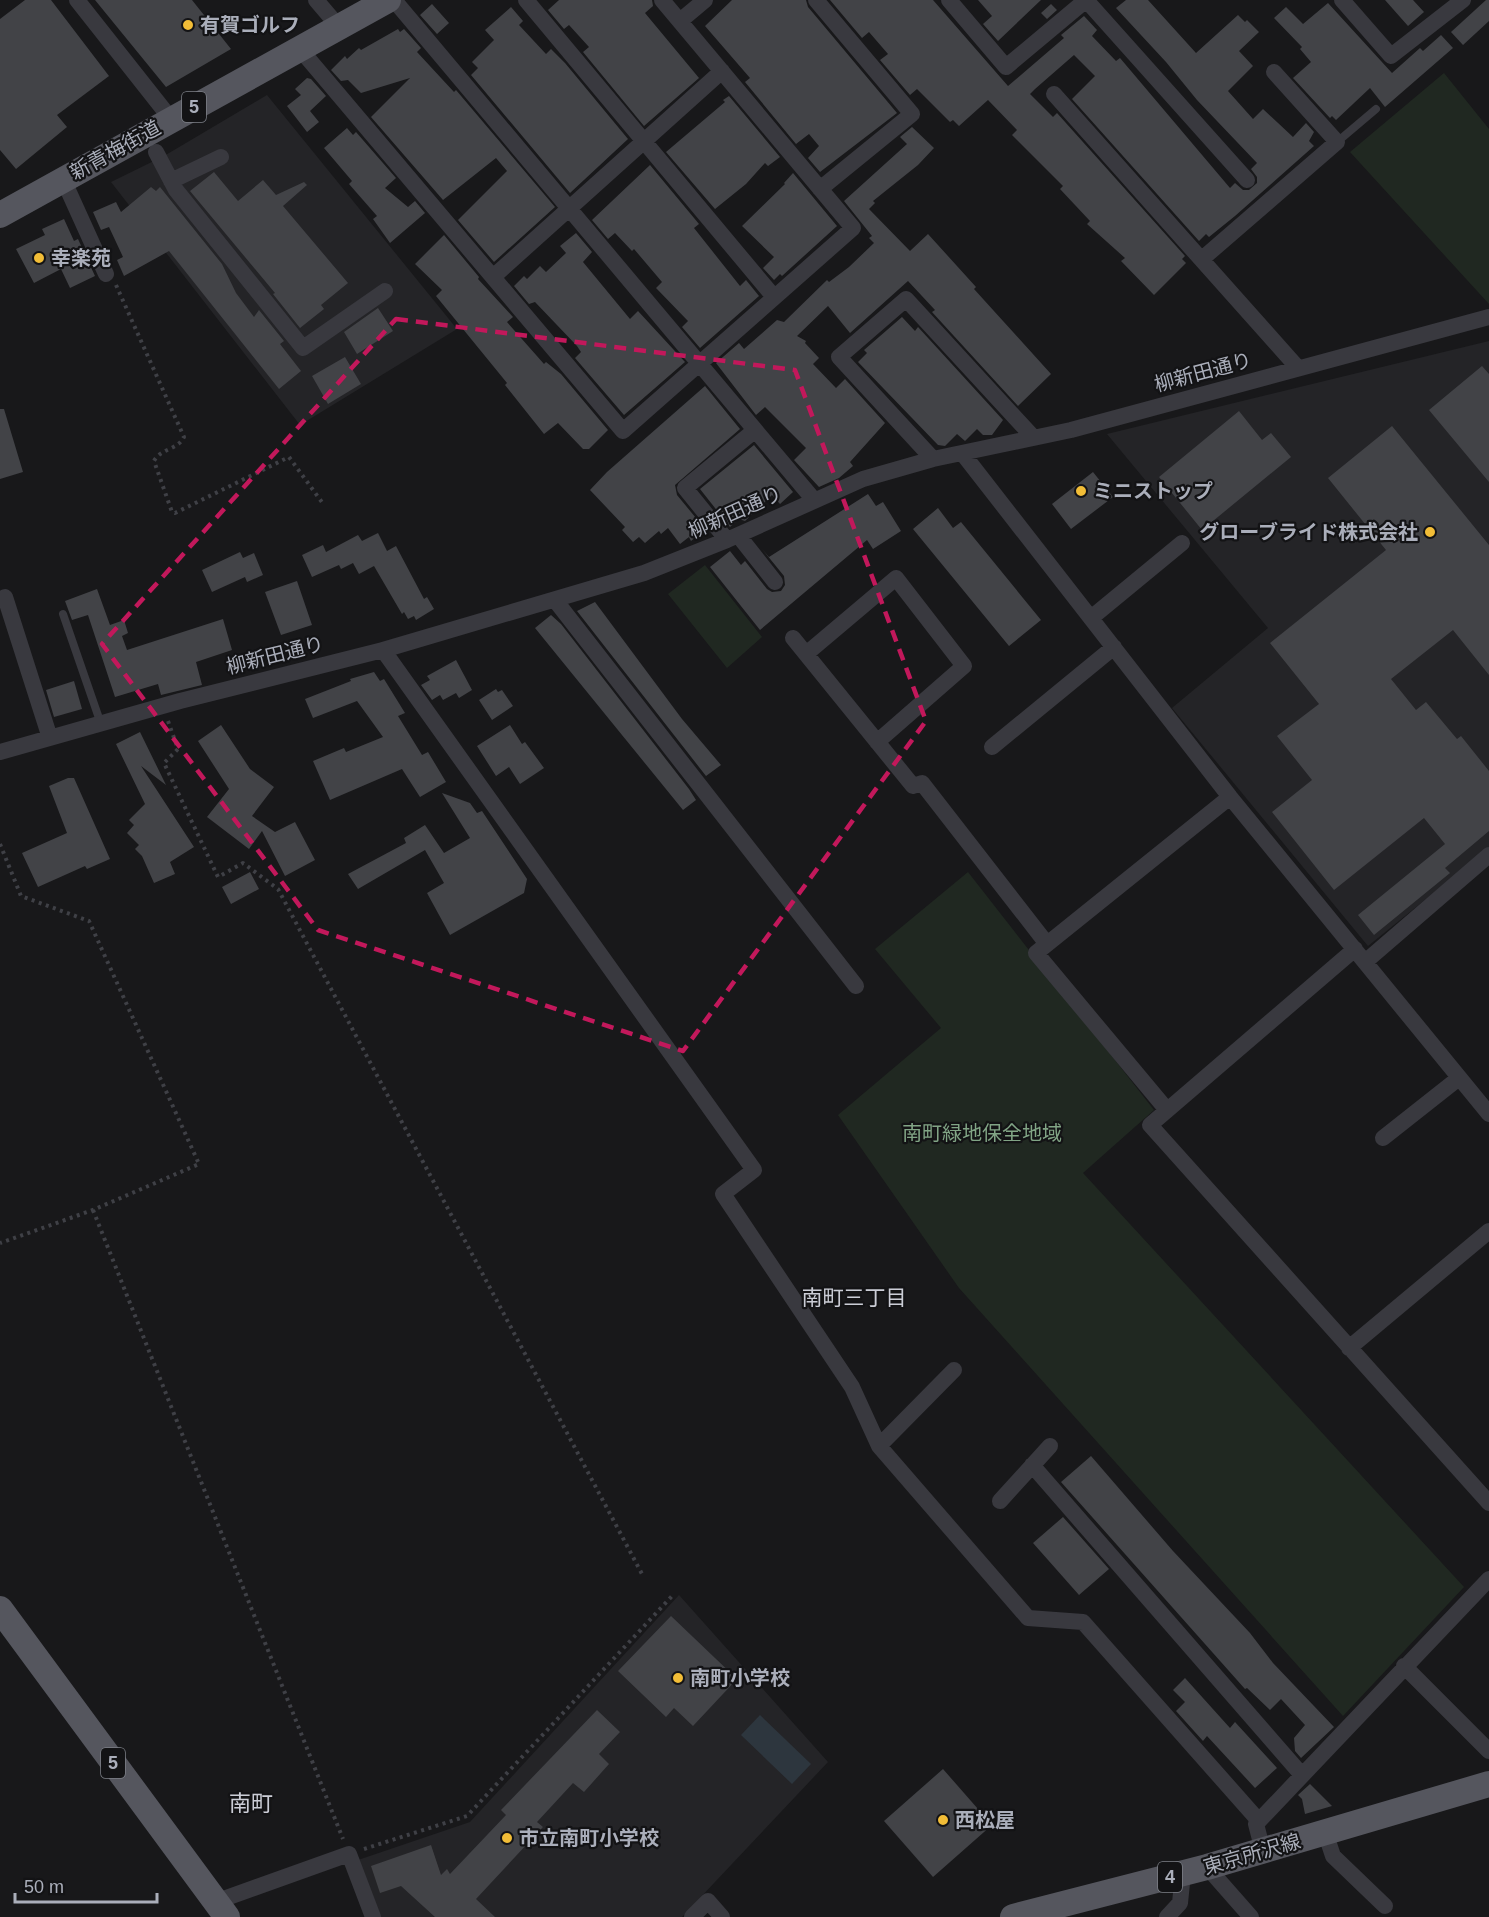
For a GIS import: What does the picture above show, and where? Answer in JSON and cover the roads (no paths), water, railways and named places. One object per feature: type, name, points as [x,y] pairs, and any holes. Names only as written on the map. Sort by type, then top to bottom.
[{"type":"main road","name":"新青梅街道","points":[[0,215],[388,0]]},
{"type":"main road","name":"5","points":[[0,1609],[221,1909]]},
{"type":"main road","name":"東京所沢線","points":[[1013,1917],[1263,1851],[1489,1784]]},
{"type":"street","points":[[77,0],[171,119]]},
{"type":"street","points":[[315,0],[339,27]]},
{"type":"street","points":[[394,0],[814,500]]},
{"type":"street","points":[[526,0],[774,297]]},
{"type":"street","points":[[300,49],[623,432],[853,228],[662,0]]},
{"type":"street","points":[[680,21],[705,0]]},
{"type":"street","points":[[816,0],[912,114],[820,189]]},
{"type":"street","points":[[949,0],[1006,67],[1086,0],[1247,180]]},
{"type":"street","points":[[1342,0],[1391,56],[1462,0]]},
{"type":"street","points":[[493,277],[722,71]]},
{"type":"street","points":[[1202,259],[1336,142],[1274,72]]},
{"type":"street","points":[[1054,93],[1298,368]]},
{"type":"street","points":[[156,152],[171,181],[303,348],[385,291]]},
{"type":"street","points":[[171,181],[221,157]]},
{"type":"street","points":[[63,179],[106,274]]},
{"type":"street","points":[[933,459],[839,357],[906,299],[1033,437]]},
{"type":"street","name":"柳新田通り","points":[[0,752],[163,706],[383,650],[644,573],[733,538],[863,479],[933,459],[1071,430],[1489,317]]},
{"type":"street","points":[[754,430],[685,488],[775,582]]},
{"type":"street","points":[[963,454],[1230,797],[1489,1114]]},
{"type":"street","points":[[1091,618],[1182,543]]},
{"type":"street","points":[[806,654],[896,578],[964,666],[877,742]]},
{"type":"street","points":[[5,597],[50,738]]},
{"type":"street","points":[[555,600],[856,986]]},
{"type":"street","points":[[793,638],[913,786],[922,783],[1047,944]]},
{"type":"street","points":[[992,747],[1113,647]]},
{"type":"street","points":[[383,650],[754,1170],[723,1194],[852,1387],[879,1446],[1028,1618],[1083,1622],[1259,1821]]},
{"type":"street","points":[[1167,1110],[1036,953],[1230,797]]},
{"type":"street","points":[[1489,855],[1150,1125],[1489,1503]]},
{"type":"street","points":[[1383,1138],[1459,1077]]},
{"type":"street","points":[[1349,1348],[1489,1231]]},
{"type":"street","points":[[879,1446],[954,1370]]},
{"type":"street","points":[[1000,1501],[1050,1446]]},
{"type":"street","points":[[1032,1465],[1301,1774]]},
{"type":"street","points":[[1263,1851],[1256,1824],[1404,1666],[1489,1580]]},
{"type":"street","points":[[1404,1666],[1489,1751]]},
{"type":"street","points":[[1325,1832],[1333,1856],[1385,1906]]},
{"type":"street","points":[[221,1909],[349,1854],[373,1917]]},
{"type":"street","points":[[1167,1917],[1180,1903],[1195,1870],[1251,1917]]},
{"type":"street","points":[[692,1917],[708,1901],[722,1917]]},
{"type":"lane","points":[[1336,142],[1376,108]]},
{"type":"lane","points":[[63,614],[101,724]]},
{"type":"place","name":"有賀ゴルフ","points":[[188,25]]},
{"type":"place","name":"幸楽苑","points":[[39,258]]},
{"type":"place","name":"ミニストップ","points":[[1081,491]]},
{"type":"place","name":"グローブライド株式会社","points":[[1430,532]]},
{"type":"place","name":"南町小学校","points":[[678,1678]]},
{"type":"place","name":"西松屋","points":[[943,1820]]},
{"type":"place","name":"市立南町小学校","points":[[507,1838]]},
{"type":"district","name":"南町三丁目","points":[[854,1297]]},
{"type":"district","name":"南町","points":[[251,1803]]},
{"type":"park label","name":"南町緑地保全地域","points":[[982,1133]]}]
